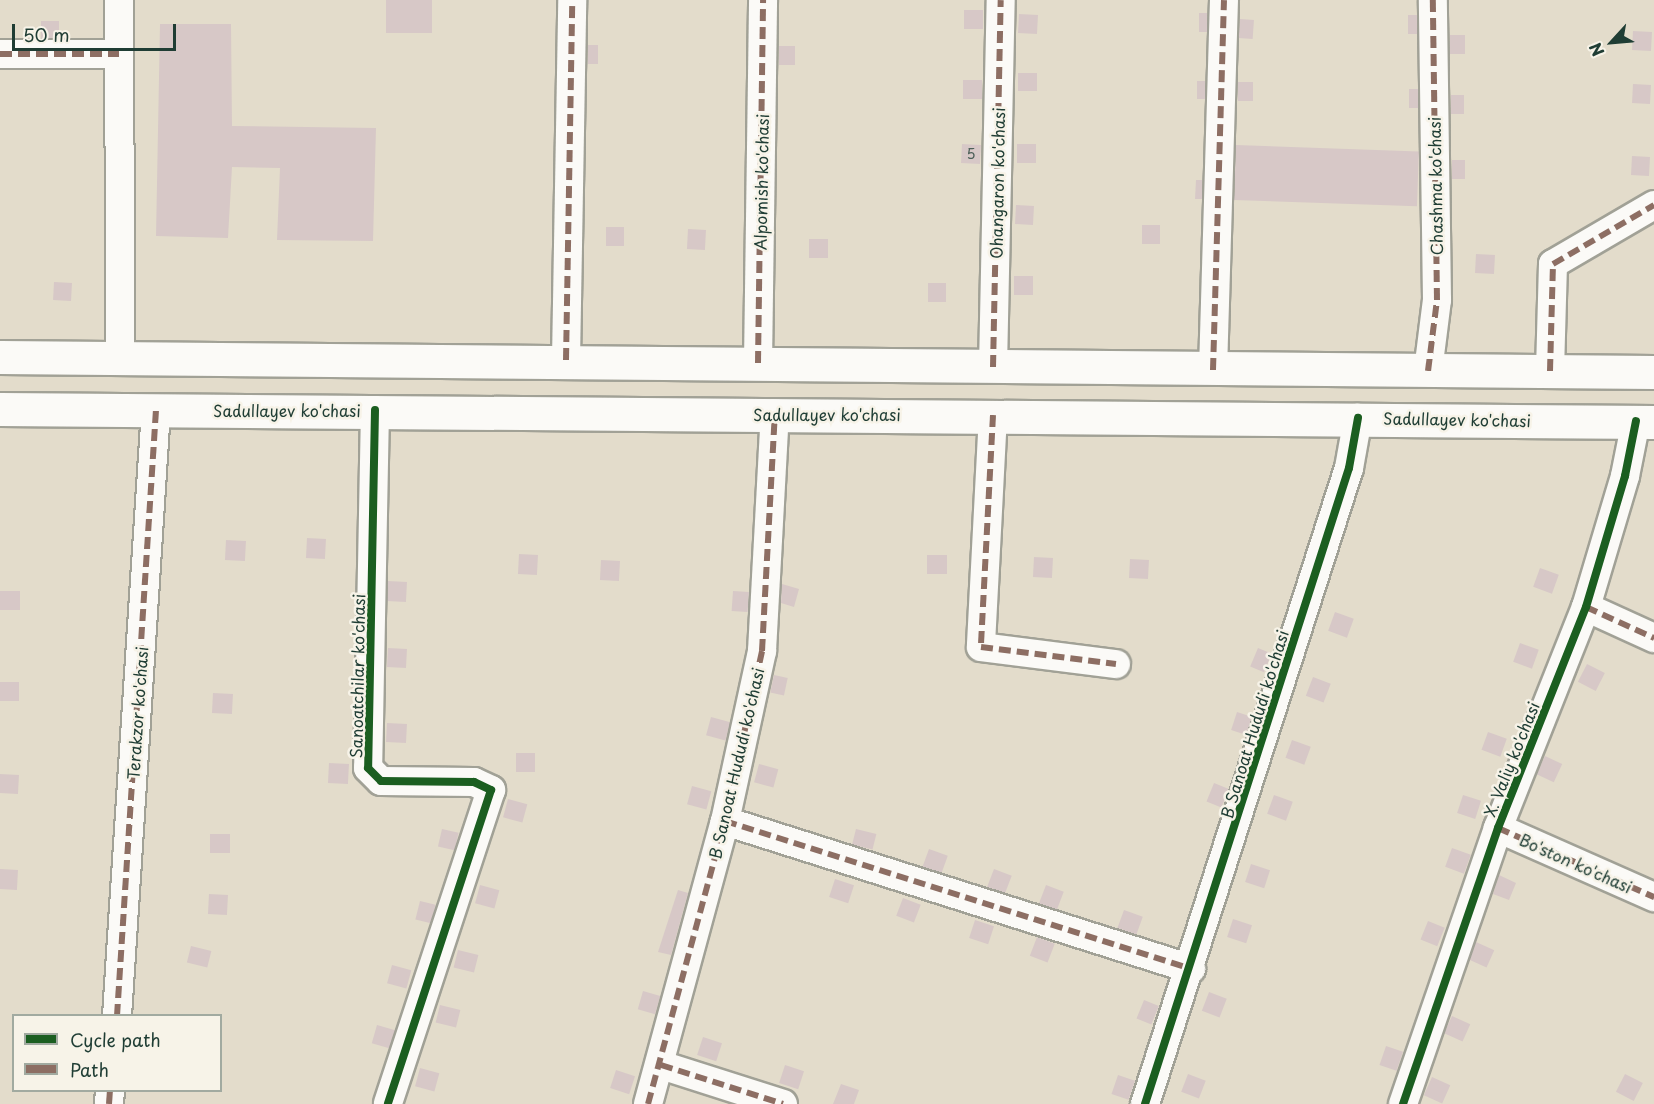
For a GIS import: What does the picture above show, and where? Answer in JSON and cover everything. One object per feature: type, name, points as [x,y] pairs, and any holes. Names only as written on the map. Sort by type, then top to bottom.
[{"type":"main road","points":[[0,357],[566,360],[1213,370],[1654,372]]},
{"type":"main road","name":"Sadullayev ko'chasi","points":[[0,409],[775,413],[1645,422]]},
{"type":"street","points":[[119,0],[120,358]]},
{"type":"street","points":[[566,360],[572,0]]},
{"type":"street","name":"Alpomish ko'chasi","points":[[758,363],[763,0]]},
{"type":"street","name":"Ohangaron ko'chasi","points":[[993,367],[1001,0]]},
{"type":"street","points":[[1213,370],[1224,0]]},
{"type":"street","name":"Chashma ko'chasi","points":[[1428,371],[1437,300],[1433,0]]},
{"type":"street","points":[[0,54],[119,54]]},
{"type":"street","points":[[1550,371],[1552,264],[1654,205]]},
{"type":"street","name":"Terakzor ko'chasi","points":[[117,1014],[156,410]]},
{"type":"street","name":"Sanoatchilar ko'chasi","points":[[375,410],[368,768],[381,781],[485,784],[491,796],[388,1104]]},
{"type":"street","name":"B Sanoat Hududi ko'chasi","points":[[648,1104],[661,1065],[725,821],[762,651],[775,413]]},
{"type":"street","points":[[993,415],[981,647],[1116,664]]},
{"type":"street","name":"B Sanoat Hududi ko'chasi","points":[[1145,1104],[1191,969],[1349,468],[1358,418]]},
{"type":"street","name":"X. Valiy ko'chasi","points":[[1403,1104],[1498,828],[1586,607],[1625,476],[1645,422]]},
{"type":"street","points":[[1586,607],[1654,638]]},
{"type":"street","points":[[725,821],[1191,969]]},
{"type":"street","name":"Bo'ston ko'chasi","points":[[1498,828],[1654,897]]},
{"type":"street","points":[[661,1065],[783,1104]]},
{"type":"building","points":[[386,0],[432,0],[432,33],[386,33]]},
{"type":"building","points":[[964,10],[983,10],[983,29],[964,29]]},
{"type":"building","points":[[1199,13],[1207,13],[1207,32],[1199,32]]},
{"type":"building","points":[[1019,14],[1038,15],[1037,34],[1018,33]]},
{"type":"building","points":[[1408,15],[1417,15],[1417,34],[1408,34]]},
{"type":"building","points":[[1240,19],[1254,20],[1253,39],[1239,38]]},
{"type":"building","points":[[41,21],[59,21],[59,38],[41,38]]},
{"type":"building","points":[[160,24],[231,24],[232,126],[376,128],[373,241],[277,240],[280,168],[232,167],[228,238],[156,236]]},
{"type":"building","points":[[1633,31],[1652,32],[1651,51],[1632,50]]},
{"type":"building","points":[[1450,35],[1465,35],[1465,54],[1450,54]]},
{"type":"building","points":[[588,45],[598,45],[598,64],[588,64]]},
{"type":"building","points":[[779,46],[795,46],[795,65],[779,65]]},
{"type":"building","points":[[1018,73],[1037,73],[1037,91],[1018,91]]},
{"type":"building","points":[[963,80],[982,80],[982,99],[963,99]]},
{"type":"building","points":[[1197,81],[1205,81],[1205,99],[1197,99]]},
{"type":"building","points":[[1238,82],[1253,82],[1253,101],[1238,101]]},
{"type":"building","points":[[1633,84],[1651,85],[1650,104],[1632,103]]},
{"type":"building","points":[[1409,89],[1418,89],[1418,108],[1409,108]]},
{"type":"building","points":[[1451,95],[1464,95],[1464,114],[1451,114]]},
{"type":"building","points":[[962,144],[981,145],[980,164],[961,163]]},
{"type":"building","points":[[1017,144],[1036,144],[1036,163],[1017,163]]},
{"type":"building","points":[[1236,145],[1419,151],[1417,206],[1234,200]]},
{"type":"building","points":[[1632,156],[1650,157],[1649,176],[1631,175]]},
{"type":"building","points":[[1452,160],[1465,160],[1465,179],[1452,179]]},
{"type":"building","points":[[1196,180],[1202,180],[1202,199],[1195,199]]},
{"type":"building","points":[[1016,205],[1034,206],[1033,225],[1015,224]]},
{"type":"building","points":[[1142,225],[1160,225],[1160,244],[1142,244]]},
{"type":"building","points":[[606,227],[624,227],[624,246],[606,246]]},
{"type":"building","points":[[688,229],[706,230],[705,250],[687,249]]},
{"type":"building","points":[[809,239],[828,239],[828,258],[809,258]]},
{"type":"building","points":[[1476,254],[1495,255],[1494,274],[1475,273]]},
{"type":"building","points":[[1014,276],[1033,276],[1033,295],[1014,295]]},
{"type":"building","points":[[54,282],[72,283],[71,301],[53,300]]},
{"type":"building","points":[[928,283],[946,283],[946,302],[928,302]]},
{"type":"building","points":[[307,538],[326,539],[325,559],[306,558]]},
{"type":"building","points":[[226,540],[246,541],[245,561],[225,560]]},
{"type":"building","points":[[519,554],[538,555],[537,575],[518,574]]},
{"type":"building","points":[[927,555],[947,555],[947,574],[927,574]]},
{"type":"building","points":[[1034,557],[1053,558],[1052,578],[1033,577]]},
{"type":"building","points":[[1130,559],[1149,560],[1148,579],[1129,578]]},
{"type":"building","points":[[601,560],[620,561],[619,581],[600,580]]},
{"type":"building","points":[[1540,568],[1559,575],[1552,594],[1533,587]]},
{"type":"building","points":[[388,581],[407,582],[406,602],[387,601]]},
{"type":"building","points":[[782,584],[799,589],[794,607],[781,603]]},
{"type":"building","points":[[0,591],[20,591],[20,610],[0,610]]},
{"type":"building","points":[[733,591],[749,592],[748,612],[732,611]]},
{"type":"building","points":[[1335,612],[1354,619],[1347,638],[1328,631]]},
{"type":"building","points":[[1520,643],[1539,650],[1532,669],[1513,662]]},
{"type":"building","points":[[388,648],[407,649],[406,668],[387,667]]},
{"type":"building","points":[[1258,648],[1272,654],[1264,672],[1250,666]]},
{"type":"building","points":[[1587,664],[1605,673],[1596,691],[1578,682]]},
{"type":"building","points":[[774,675],[788,678],[784,696],[770,693]]},
{"type":"building","points":[[1313,677],[1331,684],[1324,702],[1306,696]]},
{"type":"building","points":[[0,682],[19,682],[19,701],[0,701]]},
{"type":"building","points":[[213,693],[233,694],[232,714],[212,713]]},
{"type":"building","points":[[1237,712],[1252,717],[1246,735],[1231,730]]},
{"type":"building","points":[[711,717],[730,722],[725,741],[706,735]]},
{"type":"building","points":[[387,723],[407,724],[406,743],[386,742]]},
{"type":"building","points":[[1488,732],[1507,739],[1500,757],[1482,750]]},
{"type":"building","points":[[1292,740],[1311,747],[1304,765],[1286,758]]},
{"type":"building","points":[[516,753],[535,753],[535,772],[516,772]]},
{"type":"building","points":[[1545,756],[1562,764],[1554,782],[1537,774]]},
{"type":"building","points":[[329,763],[349,764],[348,784],[328,783]]},
{"type":"building","points":[[759,764],[778,769],[773,788],[754,782]]},
{"type":"building","points":[[0,774],[19,775],[18,794],[0,793]]},
{"type":"building","points":[[1214,783],[1229,789],[1221,808],[1207,802]]},
{"type":"building","points":[[692,786],[711,791],[706,810],[687,804]]},
{"type":"building","points":[[1274,795],[1293,802],[1286,821],[1267,814]]},
{"type":"building","points":[[1463,795],[1481,801],[1475,819],[1457,813]]},
{"type":"building","points":[[508,799],[527,804],[522,823],[503,817]]},
{"type":"building","points":[[442,829],[459,833],[455,850],[438,847]]},
{"type":"building","points":[[856,829],[876,834],[873,850],[852,845]]},
{"type":"building","points":[[210,834],[230,834],[230,853],[210,853]]},
{"type":"building","points":[[1452,848],[1471,855],[1464,874],[1445,867]]},
{"type":"building","points":[[929,849],[948,856],[941,874],[923,867]]},
{"type":"building","points":[[1251,864],[1270,870],[1264,888],[1245,882]]},
{"type":"building","points":[[0,869],[18,870],[17,890],[0,889]]},
{"type":"building","points":[[994,869],[1012,876],[1005,894],[987,887]]},
{"type":"building","points":[[1499,875],[1516,883],[1509,900],[1493,894]]},
{"type":"building","points":[[835,879],[854,885],[848,903],[829,897]]},
{"type":"building","points":[[480,885],[499,890],[494,909],[475,903]]},
{"type":"building","points":[[1046,885],[1064,892],[1057,910],[1039,904]]},
{"type":"building","points":[[678,890],[688,893],[671,955],[658,952]]},
{"type":"building","points":[[209,894],[228,895],[227,915],[208,914]]},
{"type":"building","points":[[903,898],[921,905],[914,923],[896,916]]},
{"type":"building","points":[[420,901],[436,905],[431,923],[415,919]]},
{"type":"building","points":[[1124,910],[1143,917],[1136,935],[1118,928]]},
{"type":"building","points":[[1233,919],[1252,925],[1246,943],[1227,937]]},
{"type":"building","points":[[975,920],[994,926],[988,944],[969,938]]},
{"type":"building","points":[[1428,921],[1445,928],[1437,946],[1421,940]]},
{"type":"building","points":[[1037,937],[1055,944],[1048,962],[1030,956]]},
{"type":"building","points":[[1476,942],[1494,950],[1487,967],[1468,959]]},
{"type":"building","points":[[191,946],[211,951],[207,968],[187,962]]},
{"type":"building","points":[[458,950],[478,955],[474,973],[454,967]]},
{"type":"building","points":[[392,965],[411,970],[406,989],[387,983]]},
{"type":"building","points":[[643,991],[660,996],[655,1014],[638,1009]]},
{"type":"building","points":[[1209,992],[1227,999],[1220,1017],[1202,1011]]},
{"type":"building","points":[[1144,1000],[1159,1006],[1151,1025],[1137,1019]]},
{"type":"building","points":[[440,1005],[460,1010],[456,1028],[436,1022]]},
{"type":"building","points":[[1452,1016],[1470,1024],[1463,1041],[1444,1033]]},
{"type":"building","points":[[377,1025],[395,1030],[390,1049],[372,1043]]},
{"type":"building","points":[[703,1037],[722,1043],[716,1061],[697,1055]]},
{"type":"building","points":[[1386,1046],[1403,1052],[1397,1071],[1379,1065]]},
{"type":"building","points":[[785,1065],[804,1071],[798,1089],[779,1083]]},
{"type":"building","points":[[420,1068],[439,1073],[434,1092],[415,1086]]},
{"type":"building","points":[[616,1070],[635,1076],[629,1094],[610,1088]]},
{"type":"building","points":[[1188,1074],[1206,1081],[1199,1099],[1181,1092]]},
{"type":"building","points":[[1625,1074],[1643,1083],[1634,1101],[1616,1092]]},
{"type":"building","points":[[1118,1075],[1135,1081],[1129,1100],[1111,1094]]},
{"type":"building","points":[[1432,1077],[1450,1085],[1442,1103],[1424,1095]]},
{"type":"building","points":[[841,1084],[859,1090],[854,1104],[833,1104]]},
{"type":"marked path","points":[[566,360],[572,0]]},
{"type":"marked path","points":[[758,363],[763,0]]},
{"type":"marked path","points":[[993,367],[1001,0]]},
{"type":"marked path","points":[[1213,370],[1224,0]]},
{"type":"marked path","points":[[1428,371],[1437,300],[1433,0]]},
{"type":"marked path","points":[[0,54],[119,54]]},
{"type":"marked path","points":[[1550,371],[1553,264],[1654,205]]},
{"type":"marked path","points":[[117,1014],[156,410]]},
{"type":"marked path","points":[[648,1104],[725,821],[762,651],[775,413]]},
{"type":"marked path","points":[[993,415],[981,647],[1116,664]]},
{"type":"marked path","points":[[1586,607],[1654,638]]},
{"type":"marked path","points":[[725,821],[1191,969]]},
{"type":"marked path","points":[[1498,828],[1654,897]]},
{"type":"marked path","points":[[661,1065],[783,1104]]},
{"type":"marked path","points":[[109,1104],[110,1092]]},
{"type":"cycle path","points":[[375,410],[368,768],[381,781],[474,782],[491,790],[388,1104]]},
{"type":"cycle path","points":[[1145,1104],[1349,468],[1358,418]]},
{"type":"cycle path","points":[[1403,1104],[1498,828],[1586,607],[1625,476],[1636,421]]}]
